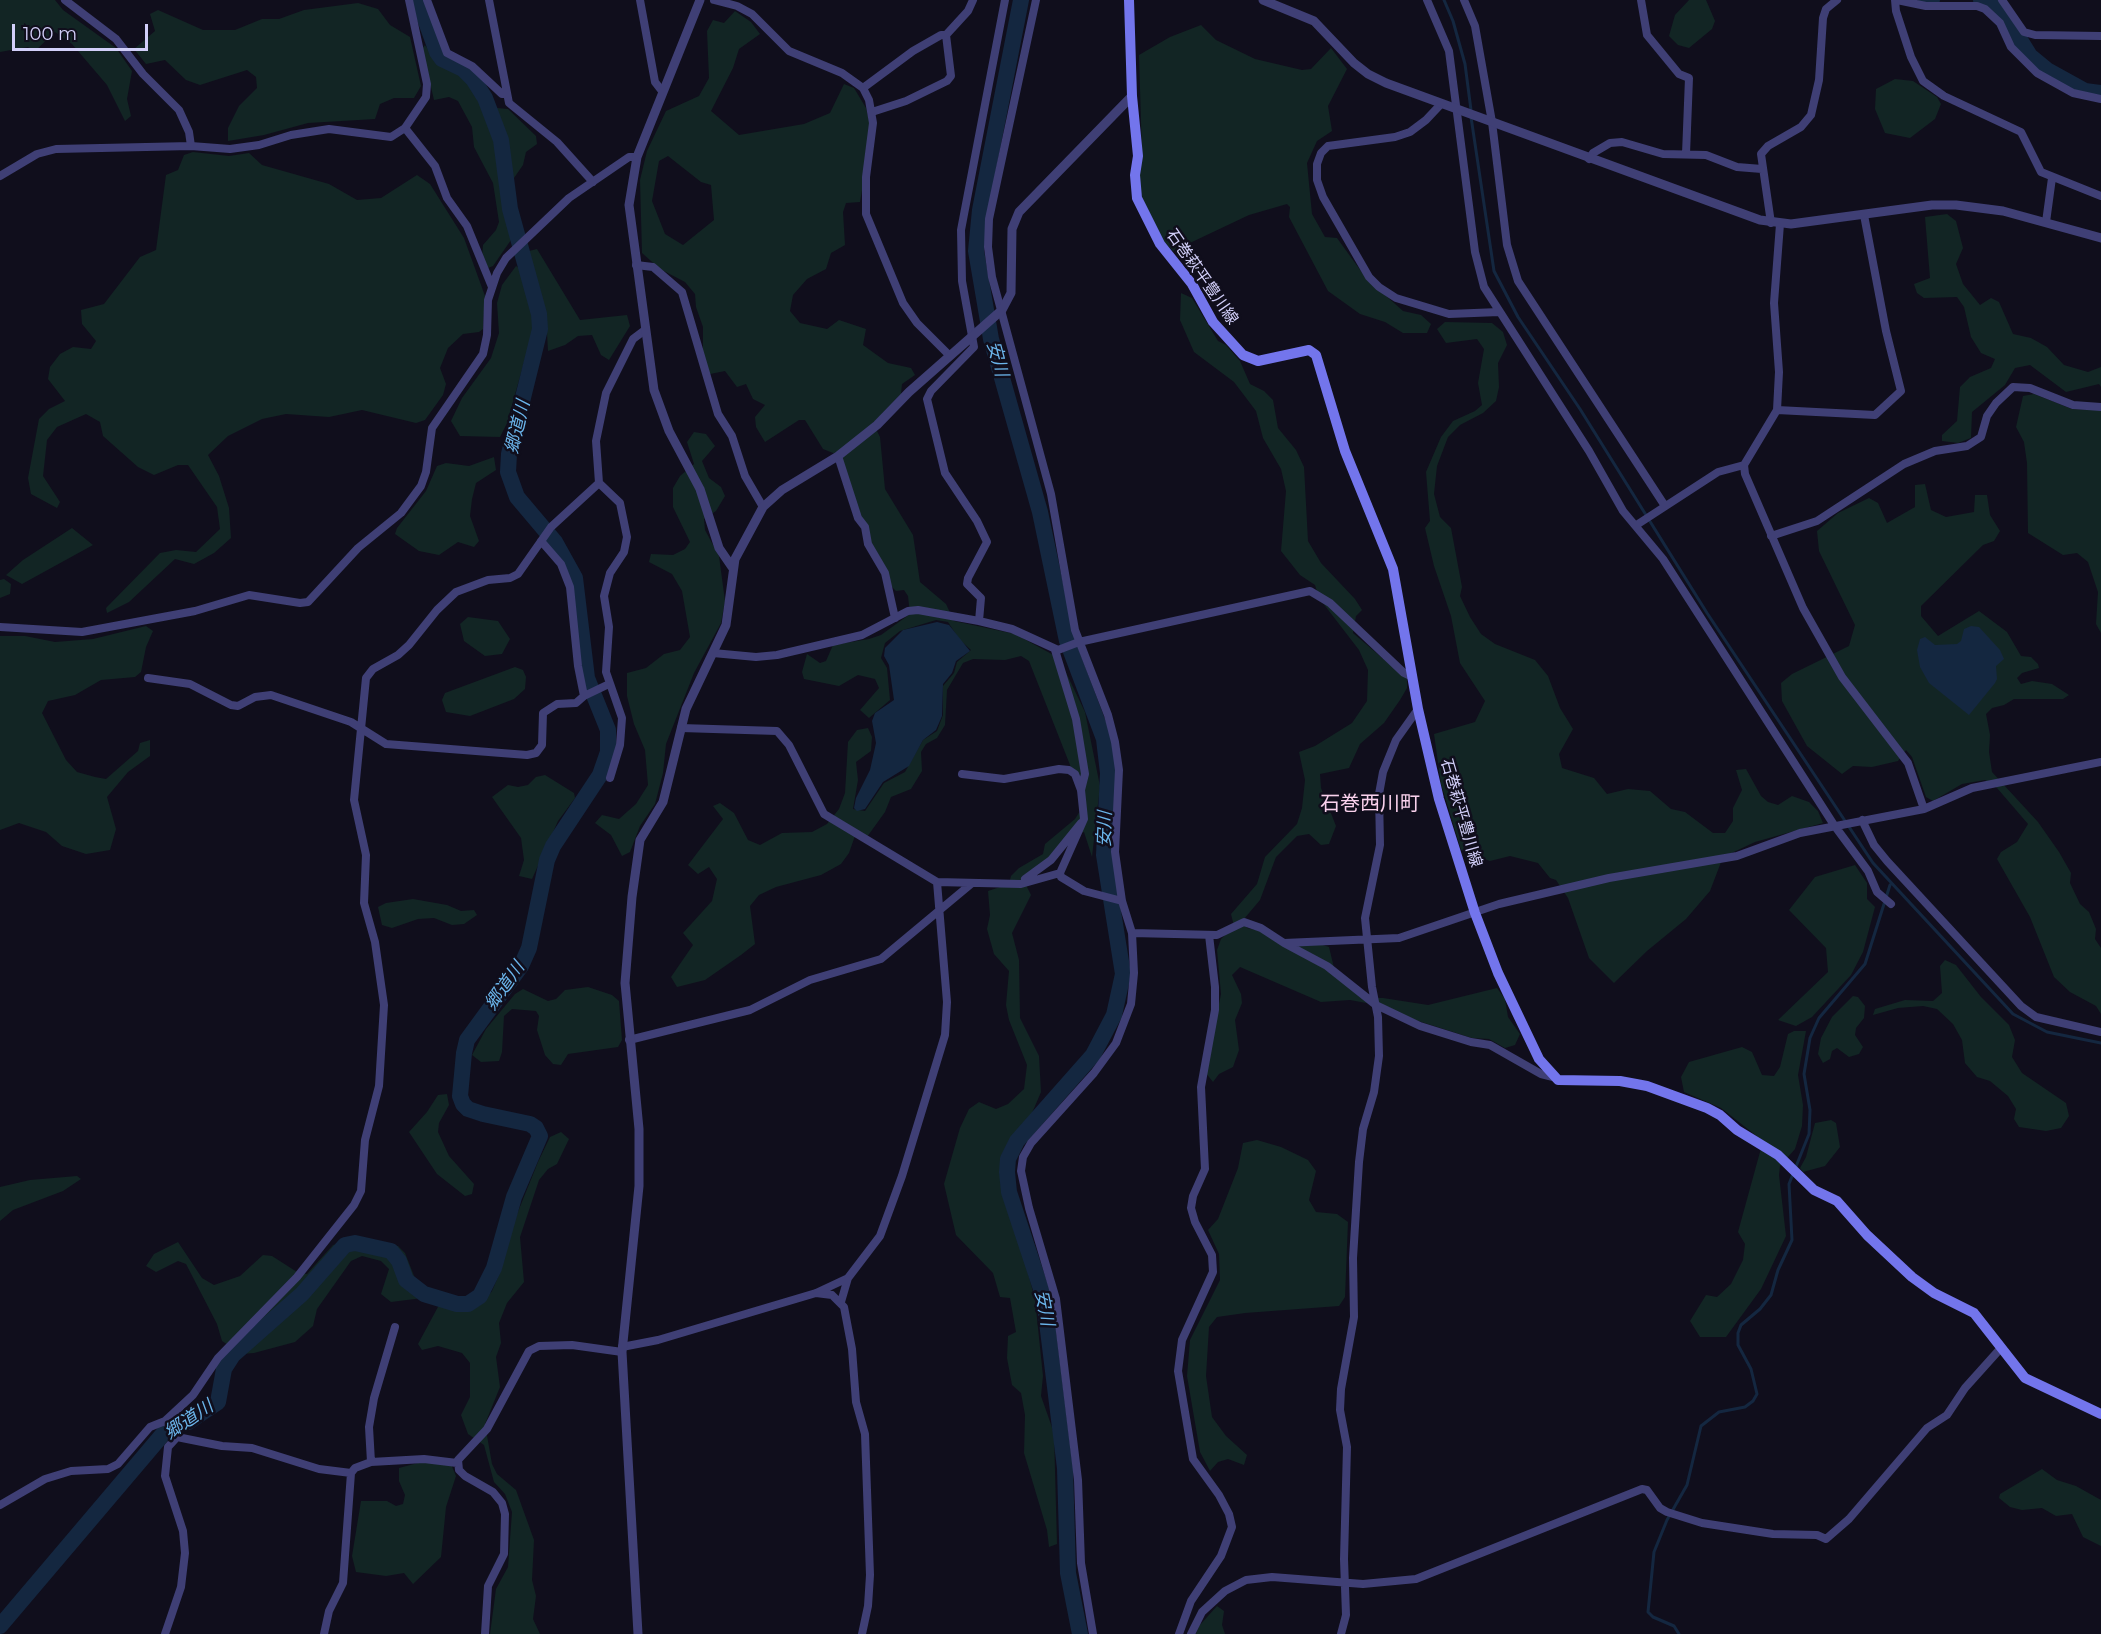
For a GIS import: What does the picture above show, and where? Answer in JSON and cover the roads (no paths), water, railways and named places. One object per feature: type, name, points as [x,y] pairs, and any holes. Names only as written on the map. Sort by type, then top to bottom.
[{"type":"main road","name":"石巻萩平豊川線","points":[[1129,0],[1132,96],[1138,156],[1135,175],[1137,198],[1154,234],[1187,276],[1213,322],[1249,360],[1270,360],[1309,350],[1316,355],[1345,451],[1393,569],[1418,709],[1439,799],[1475,913],[1531,1047],[1553,1077]]},
{"type":"main road","points":[[1553,1077],[1567,1081],[1620,1081],[1647,1086],[1698,1104],[1720,1115],[1737,1130],[1778,1155],[1814,1190],[1837,1201],[1867,1235],[1912,1277],[1934,1293],[1974,1313],[2025,1378],[2101,1414]]},
{"type":"street","points":[[65,0],[117,39],[143,74],[179,110],[189,132],[191,146]]},
{"type":"street","points":[[0,176],[37,154],[56,149],[191,146],[230,149],[259,145],[291,135],[329,129],[392,137],[405,128],[426,97],[427,84],[408,0]]},
{"type":"street","points":[[427,0],[447,53],[472,66],[502,94],[506,94]]},
{"type":"street","points":[[489,0],[509,103],[557,142],[593,182]]},
{"type":"street","points":[[639,0],[655,82],[663,91]]},
{"type":"street","points":[[700,0],[637,157],[629,205],[654,390],[660,410],[693,474],[719,548],[732,567]]},
{"type":"street","points":[[714,0],[737,6],[752,14],[789,51],[842,73],[863,88],[872,112],[873,135],[866,177],[867,214],[903,303],[917,323],[950,356]]},
{"type":"street","points":[[863,88],[913,51],[941,35],[946,35],[968,11],[973,0]]},
{"type":"street","points":[[979,621],[981,598],[967,584],[987,542],[977,520],[945,473],[927,399],[931,391],[974,347],[974,335],[962,281],[961,230],[1005,0]]},
{"type":"street","points":[[1036,0],[989,219],[992,277],[1051,494],[1078,642],[1108,715],[1115,742],[1119,770],[1115,852],[1120,901],[1132,933],[1134,986],[1131,1004],[1116,1043],[1094,1073],[1031,1143],[1023,1157],[1021,1171],[1029,1208],[1056,1299],[1078,1480],[1081,1563],[1093,1634]]},
{"type":"street","points":[[1263,0],[1314,21],[1368,74],[1589,159],[1776,224],[1932,205],[1956,205],[1984,207],[2101,238]]},
{"type":"street","points":[[1428,0],[1449,51],[1479,274],[1499,312],[1589,451],[1623,511],[1663,559],[1868,871],[1881,895],[1891,904]]},
{"type":"street","points":[[1464,0],[1475,26],[1506,239],[1518,281],[1664,507]]},
{"type":"street","points":[[1641,0],[1647,35],[1679,74],[1689,78],[1686,154]]},
{"type":"street","points":[[1837,0],[1826,9],[1823,18],[1819,80],[1811,115],[1791,134],[1764,149],[1762,169],[1776,224],[1774,303],[1779,372],[1778,410],[1744,465],[1748,486],[1803,608],[1842,677],[1908,763],[1924,809]]},
{"type":"street","points":[[2101,99],[2073,93],[2037,73],[2020,57],[2000,23],[1986,9],[1977,6],[1926,6],[1896,0],[1896,11],[1911,57],[1923,81],[1944,96],[2021,132],[2036,167],[2052,178],[2101,196]]},
{"type":"street","points":[[2002,0],[2024,32],[2035,35],[2101,36]]},
{"type":"street","points":[[872,112],[906,101],[947,81],[951,76],[946,35]]},
{"type":"street","points":[[638,1634],[622,1349],[639,1186],[639,1129],[629,1040],[626,961],[640,840],[663,802],[669,786],[689,701],[726,625],[731,607],[732,567],[763,507],[782,490],[838,456],[877,425],[1000,312],[1011,293],[1012,229],[1019,212],[1132,96]]},
{"type":"street","points":[[1441,104],[1426,120],[1410,132],[1395,137],[1328,146],[1321,153],[1317,164],[1317,180],[1323,197],[1369,277],[1379,287],[1396,298],[1449,314],[1499,312]]},
{"type":"street","points":[[405,128],[435,166],[447,198],[467,226],[492,287]]},
{"type":"street","points":[[1589,159],[1593,153],[1616,142],[1663,154],[1706,155],[1737,167],[1762,169]]},
{"type":"street","points":[[0,627],[82,632],[195,611],[249,596],[300,603],[308,602],[358,548],[401,513],[421,486],[426,472],[432,428],[483,354],[492,287],[506,258],[569,198],[629,157],[637,157]]},
{"type":"street","points":[[2046,222],[2052,178]]},
{"type":"street","points":[[1778,410],[1875,415],[1901,391],[1886,331],[1864,215]]},
{"type":"street","points":[[636,265],[653,267],[682,292],[718,414],[732,436],[745,476],[763,507]]},
{"type":"street","points":[[610,778],[620,745],[621,718],[606,672],[609,627],[604,586],[624,552],[627,537],[620,503],[600,483],[596,441],[604,400],[616,369],[633,339],[645,330]]},
{"type":"street","points":[[1771,536],[1817,521],[1904,464],[1935,451],[1967,446],[1981,437],[1987,416],[1996,403],[2013,387],[2030,388],[2073,405],[2101,407]]},
{"type":"street","points":[[838,456],[858,518],[865,527],[868,544],[885,573],[896,618]]},
{"type":"street","points":[[1638,524],[1718,472],[1744,465]]},
{"type":"street","points":[[0,1505],[45,1479],[71,1471],[108,1469],[125,1457],[150,1427],[166,1423],[193,1395],[218,1358],[297,1277],[338,1227],[361,1191],[365,1140],[379,1086],[384,1005],[375,942],[364,903],[366,855],[354,800],[363,730],[366,678],[373,669],[398,655],[409,645],[437,610],[456,592],[488,580],[510,578],[518,574],[551,527],[600,483]]},
{"type":"street","points":[[542,540],[561,564],[570,587],[578,666],[586,695]]},
{"type":"street","points":[[713,652],[756,657],[777,655],[862,635],[908,611],[918,610],[1012,629],[1057,650],[1078,642],[1310,591],[1330,603],[1404,674],[1412,676]]},
{"type":"street","points":[[1057,650],[1076,720],[1085,774],[1081,790]]},
{"type":"street","points":[[148,678],[190,684],[231,705],[238,706],[263,694],[271,695],[328,713],[386,744],[527,755],[536,753],[543,745],[543,713],[548,708],[557,704],[576,703],[586,695],[609,684]]},
{"type":"street","points":[[1341,1634],[1346,1615],[1344,1582],[1347,1447],[1340,1410],[1341,1389],[1354,1317],[1353,1258],[1359,1162],[1363,1129],[1374,1092],[1379,1056],[1376,1005],[1365,918],[1380,845],[1379,794],[1383,772],[1396,740],[1418,709]]},
{"type":"street","points":[[681,728],[777,731],[789,745],[824,814],[937,882],[1021,884],[1060,873],[1083,822],[1085,810],[1081,790],[1074,774],[1069,770],[1059,769],[1004,779],[962,774]]},
{"type":"street","points":[[1284,943],[1399,938],[1499,904],[1609,878],[1737,856],[1783,838],[1859,820],[1924,809],[1972,788],[2101,762]]},
{"type":"street","points":[[1859,820],[1887,861],[2021,1006],[2036,1017],[2101,1032]]},
{"type":"street","points":[[1012,883],[1036,873],[1051,860],[1074,829],[1083,822]]},
{"type":"street","points":[[1060,873],[1070,883],[1098,895],[1120,901]]},
{"type":"street","points":[[841,1302],[848,1278],[880,1236],[902,1176],[945,1035],[947,1002],[937,882]]},
{"type":"street","points":[[629,1040],[750,1010],[818,977],[881,959],[971,884]]},
{"type":"street","points":[[1132,933],[1217,935],[1244,921],[1261,928],[1327,966],[1376,1005],[1420,1026],[1471,1042],[1490,1045],[1541,1074],[1553,1077]]},
{"type":"street","points":[[1179,1634],[1188,1608],[1221,1556],[1232,1527],[1229,1514],[1219,1495],[1193,1459],[1178,1371],[1182,1340],[1213,1272],[1212,1255],[1195,1222],[1191,1208],[1193,1196],[1205,1169],[1201,1087],[1215,1010],[1215,987],[1209,935]]},
{"type":"street","points":[[457,1463],[487,1429],[529,1351],[539,1346],[572,1345],[622,1349],[816,1293],[848,1278]]},
{"type":"street","points":[[816,1293],[832,1294],[841,1302],[848,1321],[856,1402],[865,1434],[870,1575],[868,1606],[862,1634]]},
{"type":"street","points":[[371,1462],[369,1427],[395,1327]]},
{"type":"street","points":[[1191,1634],[1202,1612],[1225,1591],[1246,1580],[1272,1577],[1344,1582],[1398,1582],[1416,1579],[1632,1491],[1647,1490],[1660,1508],[1667,1512],[1726,1528],[1773,1534],[1817,1535],[1826,1539],[1857,1510],[1928,1428],[1947,1414],[1965,1388],[2000,1349]]},
{"type":"street","points":[[166,1423],[176,1435],[222,1446],[252,1448],[319,1469],[351,1473]]},
{"type":"street","points":[[165,1634],[181,1587],[185,1553],[183,1531],[165,1476],[168,1447],[176,1435]]},
{"type":"street","points":[[324,1634],[329,1611],[344,1576],[351,1473],[355,1468],[371,1462],[424,1459],[457,1463]]},
{"type":"street","points":[[457,1463],[465,1476],[482,1483],[493,1492],[502,1503],[505,1514],[504,1554],[488,1586],[485,1634]]},
{"type":"water","points":[[937,622],[949,625],[970,651],[956,661],[952,673],[943,684],[942,716],[936,730],[923,740],[909,766],[883,782],[865,809],[857,811],[854,808],[856,798],[870,770],[876,743],[872,721],[875,713],[894,700],[889,665],[884,656],[885,648],[903,630]]},
{"type":"water","points":[[1971,626],[1979,627],[2000,650],[2004,659],[1996,666],[1995,683],[1969,715],[1929,683],[1920,667],[1917,650],[1920,639],[1925,637],[1935,645],[1957,644],[1961,641],[1964,629]]},
{"type":"waterway","name":"郷道川","points":[[0,1626],[163,1434],[173,1426],[188,1422],[218,1402],[224,1369],[233,1355],[302,1294],[345,1245],[355,1243],[391,1251],[399,1261],[406,1280],[424,1294],[457,1304],[468,1304],[480,1296],[494,1268],[514,1197],[540,1136],[536,1128],[530,1124],[483,1114],[468,1109],[463,1104],[460,1096],[464,1053],[467,1040],[521,966],[529,948],[547,860],[553,846],[600,775],[608,752],[608,730],[587,678],[575,578],[555,542],[517,497],[508,472],[509,454],[540,329],[539,314],[510,209],[501,140],[485,98],[473,79],[463,69],[442,59],[437,52],[418,0]]},
{"type":"waterway","name":"安川","points":[[1021,0],[980,210],[976,251],[991,339],[1040,512],[1067,641],[1104,739],[1108,773],[1104,855],[1123,974],[1114,1015],[1093,1055],[1017,1141],[1008,1159],[1007,1172],[1009,1192],[1044,1298],[1065,1468],[1068,1573],[1080,1634]]},
{"type":"waterway","points":[[1444,0],[1453,21],[1465,64],[1471,110]]},
{"type":"waterway","points":[[1926,0],[1932,0]]},
{"type":"waterway","points":[[1981,0],[1993,4],[2004,14],[2030,56],[2047,70],[2085,91],[2101,93]]},
{"type":"waterway","points":[[1471,117],[1494,271],[1518,317],[1580,409],[1707,613],[1873,863],[2013,1014],[2047,1032],[2101,1043]]},
{"type":"waterway","points":[[1679,1634],[1674,1626],[1653,1617],[1648,1612],[1654,1552],[1667,1520],[1687,1485],[1701,1426],[1719,1412],[1745,1407],[1753,1401],[1757,1394],[1751,1369],[1738,1345],[1738,1333],[1741,1325],[1760,1309],[1771,1295],[1778,1270],[1792,1240],[1789,1184],[1809,1134],[1810,1110],[1804,1074],[1810,1038],[1819,1018],[1865,964],[1890,885]]},
{"type":"district","name":"石巻西川町","points":[[1370,804]]}]
